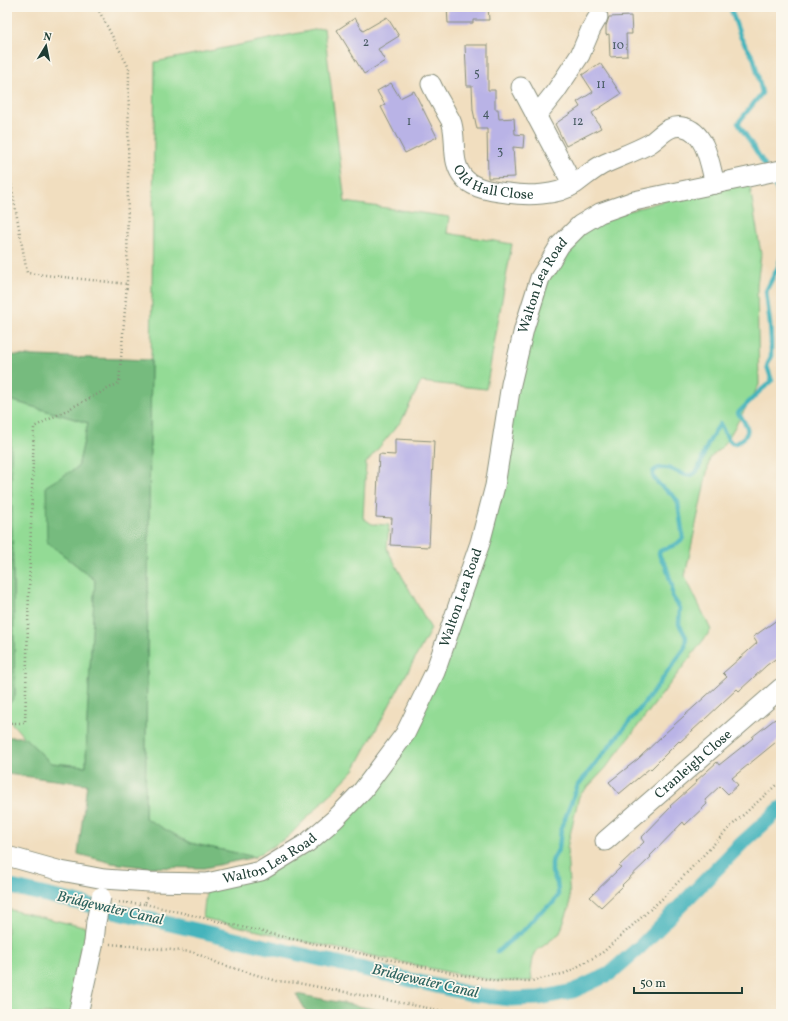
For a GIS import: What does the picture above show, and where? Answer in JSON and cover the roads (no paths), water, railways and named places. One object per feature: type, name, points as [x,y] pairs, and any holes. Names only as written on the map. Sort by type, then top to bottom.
[{"type":"street","points":[[536,116],[556,91],[580,55],[591,28],[598,17]]},
{"type":"street","name":"Old Hall Close","points":[[431,84],[452,123],[457,168],[464,178],[481,188],[496,192],[516,194],[535,195],[554,192],[573,185],[600,166],[650,143],[673,127],[683,127],[694,132],[703,142],[709,159],[714,184]]},
{"type":"street","points":[[521,86],[573,185]]},
{"type":"street","name":"Walton Lea Road","points":[[7,856],[61,871],[104,878],[149,882],[207,883],[261,871],[307,843],[335,819],[363,790],[405,734],[435,672],[473,564],[495,486],[511,384],[524,329],[540,278],[560,245],[580,225],[600,213],[634,201],[781,170]]},
{"type":"street","name":"Cranleigh Close","points":[[605,841],[781,688]]},
{"type":"street","points":[[78,1014],[94,942],[104,878]]},
{"type":"waterway","points":[[730,7],[741,38],[754,59],[762,93],[738,123],[765,165]]},
{"type":"waterway","points":[[774,184],[781,207]]},
{"type":"waterway","points":[[497,952],[526,928],[539,913],[553,903],[558,896],[557,883],[552,872],[552,863],[559,848],[561,829],[578,785],[647,700],[685,648],[686,637],[679,624],[680,608],[672,596],[672,586],[666,566],[659,553],[660,551],[677,544],[683,538],[678,502],[673,495],[657,482],[653,473],[654,471],[663,468],[685,475],[693,474],[697,471],[708,444],[720,424],[730,442],[736,443],[745,437],[747,433],[747,426],[738,413],[772,381],[767,366],[771,356],[771,340],[766,291],[778,267],[781,257]]},
{"type":"waterway","name":"Bridgewater Canal","points":[[7,886],[471,994],[510,999],[540,998],[573,991],[609,974],[640,947],[740,845],[781,808]]}]
